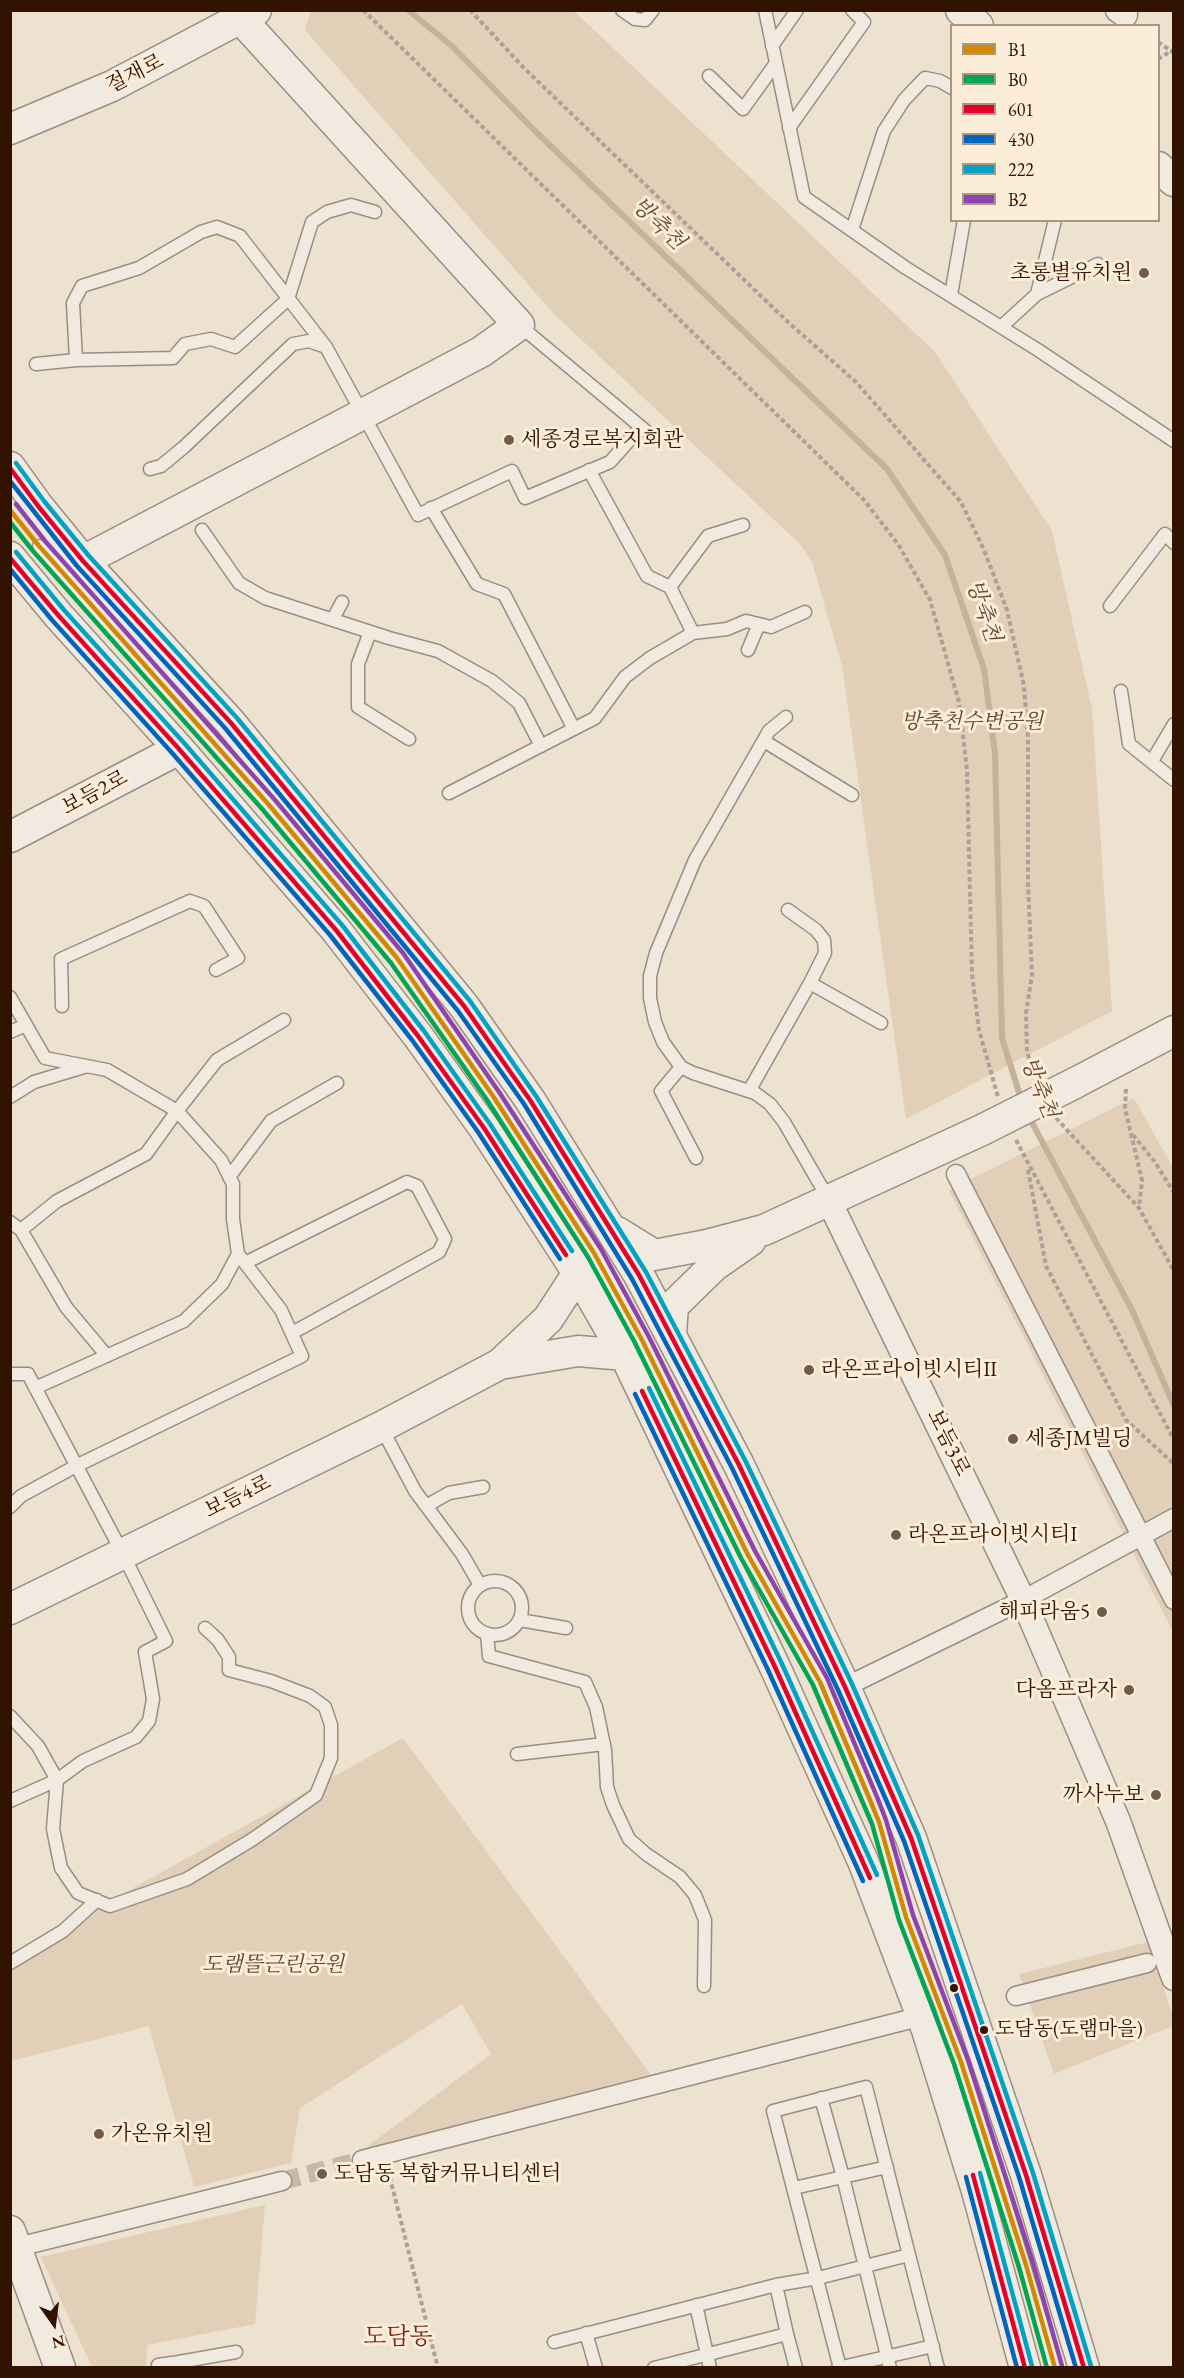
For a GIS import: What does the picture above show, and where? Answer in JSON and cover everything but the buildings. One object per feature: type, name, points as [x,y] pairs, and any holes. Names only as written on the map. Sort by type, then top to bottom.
[{"type":"street","points":[[960,10],[976,24]]},
{"type":"street","points":[[83,561],[481,352],[519,325],[244,13]]},
{"type":"street","name":"절재로","points":[[10,129],[112,86],[244,13]]},
{"type":"street","points":[[1160,169],[1173,181]]},
{"type":"street","points":[[10,467],[38,506],[83,561],[231,723],[464,1006],[530,1100],[639,1275],[739,1465],[845,1688],[911,1838],[1026,2175],[1084,2367]]},
{"type":"street","points":[[10,557],[58,615],[179,749],[336,930],[418,1036],[484,1128],[578,1273],[625,1355],[775,1667],[858,1850],[922,2016],[977,2191],[1025,2367]]},
{"type":"street","name":"보듬2로","points":[[10,837],[179,749]]},
{"type":"street","points":[[612,1229],[654,1255],[764,1230],[982,1130],[1173,1032]]},
{"type":"street","points":[[956,1174],[1173,1600]]},
{"type":"street","name":"보듬3로","points":[[829,1201],[1023,1600],[1118,1821],[1173,1978]]},
{"type":"street","points":[[670,1333],[673,1306],[714,1266],[764,1230]]},
{"type":"street","points":[[500,1364],[548,1318],[578,1273]]},
{"type":"street","points":[[500,1364],[578,1351],[625,1355]]},
{"type":"street","name":"보듬4로","points":[[10,1609],[381,1427],[500,1364]]},
{"type":"street","points":[[845,1688],[1023,1600],[1173,1518]]},
{"type":"street","points":[[1016,1996],[1147,1963]]},
{"type":"street","points":[[362,2160],[922,2016]]},
{"type":"street","points":[[60,2367],[13,2242],[282,2181]]},
{"type":"lane","points":[[622,10],[635,19],[645,20],[653,10]]},
{"type":"lane","points":[[765,10],[804,198],[1173,441]]},
{"type":"lane","points":[[772,46],[797,10]]},
{"type":"lane","points":[[789,128],[864,22],[852,10]]},
{"type":"lane","points":[[708,76],[743,109],[776,63]]},
{"type":"lane","points":[[852,230],[884,131],[904,100],[925,78],[940,81],[950,87]]},
{"type":"lane","points":[[36,364],[76,360],[173,358],[185,344],[211,339],[235,347],[288,299],[312,222],[327,212],[351,205],[375,212]]},
{"type":"lane","points":[[951,295],[964,222]]},
{"type":"lane","points":[[1037,294],[1055,222]]},
{"type":"lane","points":[[76,360],[73,303],[82,286],[139,268],[201,232],[217,227],[240,236],[326,347],[418,515],[512,471],[525,498],[610,462],[644,429],[519,325]]},
{"type":"lane","points":[[1001,327],[1037,294],[1098,264]]},
{"type":"lane","points":[[150,469],[161,466],[183,447],[293,344],[309,341],[326,347]]},
{"type":"lane","points":[[589,470],[647,576],[670,587],[693,633]]},
{"type":"lane","points":[[431,508],[477,584],[504,594],[574,729]]},
{"type":"lane","points":[[670,587],[708,536],[743,525]]},
{"type":"lane","points":[[202,530],[239,583],[264,598],[438,651],[492,681],[519,703],[541,746]]},
{"type":"lane","points":[[1110,606],[1165,534],[1173,543]]},
{"type":"lane","points":[[39,546],[269,805],[397,958],[493,1096],[594,1253],[642,1340],[748,1555],[820,1682],[870,1800],[879,1822],[906,1917],[942,2007],[968,2084],[1026,2265],[1055,2367]]},
{"type":"lane","points":[[333,619],[342,602]]},
{"type":"lane","points":[[449,793],[595,718],[625,677],[650,658],[693,633],[727,629],[746,621],[771,627],[805,612]]},
{"type":"lane","points":[[748,650],[759,624]]},
{"type":"lane","points":[[370,632],[358,664],[358,707],[409,739]]},
{"type":"lane","points":[[1121,691],[1129,744],[1173,780]]},
{"type":"lane","points":[[786,717],[769,731],[695,860],[656,953],[650,976],[650,998],[655,1022],[671,1056],[681,1067],[749,1091],[770,1104],[784,1122],[829,1201]]},
{"type":"lane","points":[[1152,761],[1173,724]]},
{"type":"lane","points":[[764,741],[852,795]]},
{"type":"lane","points":[[62,1006],[61,959],[190,901],[204,906],[238,958],[216,970]]},
{"type":"lane","points":[[749,1091],[825,953],[824,940],[816,930],[788,909]]},
{"type":"lane","points":[[810,983],[881,1023]]},
{"type":"lane","points":[[10,997],[45,1058],[107,1070],[177,1111],[220,1160],[233,1184],[233,1219],[241,1258],[281,1310],[302,1356],[76,1466],[21,1496],[10,1507]]},
{"type":"lane","points":[[21,1230],[57,1201],[146,1154],[217,1060],[284,1020]]},
{"type":"lane","points":[[10,1032],[26,1025]]},
{"type":"lane","points":[[10,1097],[34,1082],[87,1066]]},
{"type":"lane","points":[[681,1067],[661,1090],[696,1158]]},
{"type":"lane","points":[[230,1177],[271,1120],[337,1083]]},
{"type":"lane","points":[[35,1388],[184,1322],[222,1284],[241,1258],[407,1182],[417,1186],[445,1239],[439,1252],[291,1333]]},
{"type":"lane","points":[[10,1222],[21,1230],[66,1307],[106,1356]]},
{"type":"lane","points":[[10,1374],[28,1374],[166,1641],[145,1652],[153,1699],[149,1721],[136,1737],[83,1761],[57,1780],[10,1801]]},
{"type":"lane","points":[[381,1427],[415,1491],[462,1554],[480,1585]]},
{"type":"lane","points":[[426,1506],[449,1493],[483,1487]]},
{"type":"lane","points":[[497,1580],[514,1588],[522,1603],[520,1620],[507,1633],[487,1634],[473,1625],[467,1608],[469,1599],[480,1585],[497,1580]]},
{"type":"lane","points":[[520,1620],[566,1628]]},
{"type":"lane","points":[[10,1716],[38,1746],[57,1780],[52,1829],[61,1868],[78,1893],[110,1906],[188,1879],[253,1839],[316,1795],[331,1758],[331,1725],[325,1707],[309,1696],[281,1685],[230,1670],[229,1657],[218,1640],[205,1628]]},
{"type":"lane","points":[[487,1634],[489,1656],[585,1682],[596,1707],[604,1744],[612,1805],[629,1839],[646,1854],[680,1877],[695,1895],[705,1920],[704,1986]]},
{"type":"lane","points":[[517,1754],[604,1744]]},
{"type":"lane","points":[[10,1963],[63,1931],[97,1900]]},
{"type":"lane","points":[[933,2346],[889,2362],[839,2367],[818,2278],[773,2111],[866,2087],[887,2167],[909,2255],[933,2346],[938,2367]]},
{"type":"lane","points":[[821,2098],[889,2362]]},
{"type":"lane","points":[[794,2188],[887,2167]]},
{"type":"lane","points":[[554,2342],[776,2285],[818,2278],[909,2255]]},
{"type":"lane","points":[[776,2285],[796,2367]]},
{"type":"lane","points":[[696,2305],[710,2367]]},
{"type":"lane","points":[[586,2333],[596,2367]]},
{"type":"lane","points":[[654,2367],[787,2334]]},
{"type":"lane","points":[[158,2365],[180,2365],[236,2352]]},
{"type":"path","points":[[363,10],[864,500],[903,553],[930,600],[959,702],[967,770],[972,974],[979,1030],[1000,1104]]},
{"type":"path","points":[[470,10],[525,69],[789,323],[856,382],[962,502],[984,550],[1007,610],[1024,686],[1028,739],[1028,883],[1032,975],[1026,1013],[1027,1051],[1035,1082]]},
{"type":"path","points":[[1160,43],[1173,52]]},
{"type":"path","points":[[1126,1089],[1125,1109],[1142,1180],[1138,1208]]},
{"type":"path","points":[[1054,1116],[1138,1208],[1173,1271]]},
{"type":"path","points":[[1012,1133],[1173,1440]]},
{"type":"path","points":[[1131,1133],[1155,1161],[1173,1193]]},
{"type":"path","points":[[1027,1165],[1046,1266],[1126,1420],[1173,1464]]},
{"type":"path","points":[[384,2155],[438,2367]]},
{"type":"green space","name":"방축천수변공원","points":[[311,11],[574,11],[935,352],[1052,531],[1092,709],[1112,1011],[906,1119],[842,666],[812,562],[801,545],[554,314],[305,30]]},
{"type":"green space","points":[[1134,1098],[1173,1168],[1173,1632],[949,1190]]},
{"type":"green space","name":"도램뜰근린공원","points":[[403,1738],[651,2075],[364,2149],[491,2054],[462,2004],[300,2108],[291,2163],[194,2187],[149,2026],[11,2061],[11,1956]]},
{"type":"green space","points":[[1148,1942],[1173,2016],[1173,2026],[1054,2074],[1019,1974]]},
{"type":"green space","points":[[265,2205],[255,2324],[147,2345],[146,2367],[92,2367],[41,2257]]},
{"type":"waterway","name":"방축천","points":[[408,10],[452,46],[534,130],[887,469],[945,555],[984,669],[995,753],[1002,1038],[1022,1102]]},
{"type":"waterway","name":"방축천","points":[[1029,1117],[1132,1310],[1174,1406]]},
{"type":"tunnel","points":[[282,2181],[362,2160]]},
{"type":"transit line","name":"222","points":[[16,463],[89,556],[237,718],[470,1001],[536,1096],[646,1272],[746,1462],[852,1684],[918,1835],[1033,2173],[1091,2366]]},
{"type":"transit line","name":"601","points":[[10,468],[83,561],[231,723],[464,1006],[530,1100],[639,1275],[739,1465],[845,1687],[911,1838],[1026,2175],[1084,2368]]},
{"type":"transit line","name":"430","points":[[10,481],[77,566],[225,728],[458,1011],[524,1104],[632,1279],[732,1468],[838,1690],[904,1841],[1019,2177],[1076,2368]]},
{"type":"transit line","name":"B2","points":[[16,504],[45,541],[275,800],[403,953],[499,1092],[601,1249],[649,1337],[755,1551],[827,1678],[877,1797],[886,1820],[913,1915],[968,2060],[1033,2263],[1062,2366]]},
{"type":"transit line","name":"B1","points":[[10,510],[39,546],[269,805],[397,958],[493,1096],[594,1253],[642,1340],[748,1555],[820,1682],[870,1800],[879,1822],[906,1917],[961,2062],[1026,2265],[1055,2368]]},
{"type":"transit line","name":"B0","points":[[10,522],[33,551],[263,810],[391,963],[487,1100],[588,1257],[635,1343],[741,1558],[813,1685],[872,1824],[899,1920],[954,2064],[1019,2267],[1047,2368]]},
{"type":"transit line","name":"222","points":[[16,552],[64,610],[185,744],[342,925],[424,1031],[490,1124],[572,1251]]},
{"type":"transit line","name":"601","points":[[10,558],[336,930],[418,1036],[484,1128],[566,1255]]},
{"type":"transit line","name":"430","points":[[10,569],[52,620],[173,754],[330,935],[412,1040],[478,1132],[560,1259]]},
{"type":"transit line","name":"222","points":[[649,1388],[782,1664],[877,1875]]},
{"type":"transit line","name":"601","points":[[642,1391],[775,1667],[870,1878]]},
{"type":"transit line","name":"430","points":[[635,1394],[768,1670],[863,1881]]},
{"type":"transit line","name":"222","points":[[980,2173],[1032,2366]]},
{"type":"transit line","name":"601","points":[[973,2175],[1025,2368]]},
{"type":"transit line","name":"430","points":[[966,2177],[1017,2368]]},
{"type":"place","name":"초롱별유치원","points":[[1144,273]]},
{"type":"place","name":"세종경로복지회관","points":[[509,440]]},
{"type":"place","name":"라온프라이빗시티Ⅱ","points":[[809,1370]]},
{"type":"place","name":"세종JM빌딩","points":[[1013,1439]]},
{"type":"place","name":"라온프라이빗시티Ⅰ","points":[[896,1535]]},
{"type":"place","name":"해피라움5","points":[[1102,1612]]},
{"type":"place","name":"다옴프라자","points":[[1129,1690]]},
{"type":"place","name":"까사누보","points":[[1156,1795]]},
{"type":"place","name":"도담동(도램마을)","points":[[984,2030]]},
{"type":"place","name":"가온유치원","points":[[99,2134]]},
{"type":"place","name":"도담동 복합커뮤니티센터","points":[[322,2174]]},
{"type":"district","name":"도담동","points":[[398,2337]]}]
